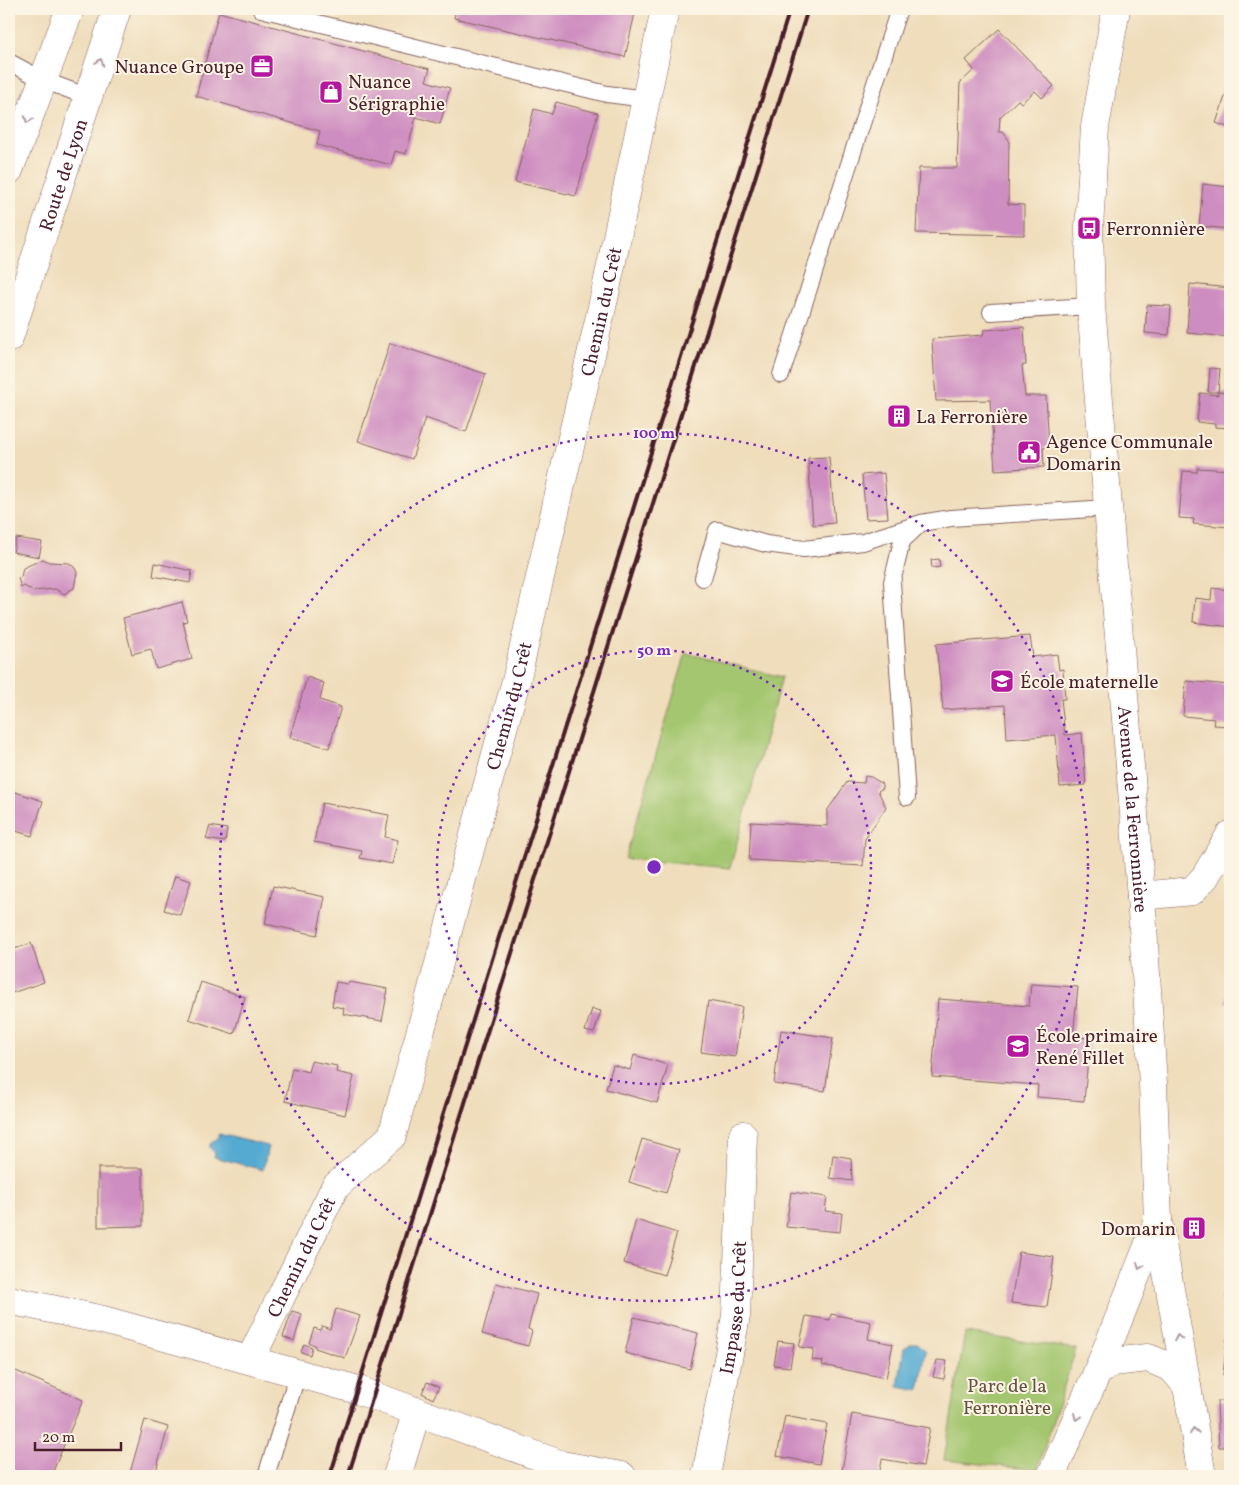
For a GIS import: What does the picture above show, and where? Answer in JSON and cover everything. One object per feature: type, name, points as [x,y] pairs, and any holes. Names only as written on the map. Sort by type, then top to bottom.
[{"type":"street","points":[[9,170],[70,9]]},
{"type":"street","name":"Route de Lyon","points":[[9,338],[118,9]]},
{"type":"street","name":"Chemin du Crêt","points":[[250,1360],[335,1187],[392,1136],[517,677],[603,303],[665,9]]},
{"type":"street","name":"Avenue de la Ferronnière","points":[[1116,9],[1095,127],[1090,228],[1091,306],[1141,896],[1153,1084],[1158,1221],[1202,1476]]},
{"type":"street","points":[[1141,896],[1192,891],[1205,877],[1230,835]]},
{"type":"street","name":"Impasse du Crêt","points":[[706,1476],[736,1316],[743,1136]]},
{"type":"street","name":"Avenue de la Ferronnière","points":[[1051,1476],[1097,1372],[1158,1221]]},
{"type":"street","points":[[9,1300],[103,1320],[298,1373],[374,1395],[562,1465],[622,1476]]},
{"type":"street","points":[[1097,1372],[1112,1362],[1148,1358],[1172,1368],[1187,1386]]},
{"type":"street","points":[[397,1476],[417,1411]]},
{"type":"lane","points":[[261,9],[607,94],[646,99]]},
{"type":"lane","points":[[781,375],[899,9]]},
{"type":"lane","points":[[9,62],[43,80],[88,97]]},
{"type":"lane","points":[[991,312],[1091,306]]},
{"type":"lane","points":[[703,578],[716,530],[766,544],[804,550],[863,542],[922,523],[950,518],[1108,508]]},
{"type":"lane","points":[[907,797],[892,582],[902,541],[922,523]]},
{"type":"lane","points":[[266,1476],[298,1373]]},
{"type":"green space","points":[[686,653],[782,677],[730,868],[625,859]]},
{"type":"green space","name":"Parc de la Ferronière","points":[[965,1333],[1076,1349],[1037,1470],[944,1460]]},
{"type":"water","points":[[219,1134],[268,1146],[263,1170],[214,1157],[215,1153],[210,1148],[210,1144],[218,1138]]},
{"type":"water","points":[[912,1343],[918,1343],[926,1351],[919,1390],[898,1386],[904,1348]]},
{"type":"building","points":[[456,9],[636,9],[625,57],[454,18]]},
{"type":"building","points":[[219,12],[430,69],[426,81],[450,88],[440,124],[416,117],[406,154],[395,151],[391,165],[317,145],[320,131],[196,96]]},
{"type":"building","points":[[999,29],[1054,86],[1042,98],[1035,91],[1021,103],[1018,100],[1000,117],[999,132],[1003,132],[1009,140],[1008,204],[1024,205],[1024,235],[916,233],[919,168],[957,168],[960,83],[974,70],[966,60]]},
{"type":"building","points":[[1228,88],[1230,88],[1230,128],[1216,123]]},
{"type":"building","points":[[556,102],[598,113],[576,196],[515,182],[534,109],[552,114]]},
{"type":"building","points":[[1203,184],[1230,187],[1230,229],[1199,226]]},
{"type":"building","points":[[1190,284],[1230,288],[1230,337],[1187,333]]},
{"type":"building","points":[[1147,305],[1171,306],[1169,335],[1145,333]]},
{"type":"building","points":[[1024,327],[1026,365],[1022,365],[1025,396],[1046,396],[1049,447],[1043,448],[1044,467],[995,470],[990,400],[936,401],[932,339],[983,335],[984,330]]},
{"type":"building","points":[[390,343],[486,374],[466,432],[425,418],[412,459],[358,441]]},
{"type":"building","points":[[1210,368],[1220,369],[1218,392],[1208,392]]},
{"type":"building","points":[[1218,392],[1230,393],[1230,428],[1215,427],[1215,424],[1197,422],[1200,393],[1218,395]]},
{"type":"building","name":"La Ferronière","points":[[894,410],[903,410],[904,421],[894,422]]},
{"type":"building","points":[[829,457],[835,523],[813,525],[808,458]]},
{"type":"building","points":[[1197,468],[1230,470],[1230,527],[1193,524],[1194,519],[1179,518],[1183,471],[1197,472]]},
{"type":"building","points":[[884,473],[888,518],[866,519],[862,475]]},
{"type":"building","points":[[16,538],[42,542],[39,557],[13,552]]},
{"type":"building","points":[[43,559],[49,562],[69,563],[74,567],[77,572],[74,588],[64,594],[55,589],[33,591],[24,586],[21,588],[18,578],[21,577],[23,568]]},
{"type":"building","points":[[939,559],[940,567],[932,568],[931,560]]},
{"type":"building","points":[[155,563],[192,571],[190,583],[153,576]]},
{"type":"building","points":[[1212,588],[1230,590],[1230,627],[1193,622],[1195,598],[1211,600]]},
{"type":"building","points":[[182,602],[187,621],[183,622],[192,659],[156,669],[151,649],[132,654],[123,618]]},
{"type":"building","points":[[1030,636],[1033,657],[1057,654],[1059,670],[1063,669],[1065,699],[1061,699],[1065,735],[1082,733],[1086,785],[1060,787],[1056,735],[1007,739],[1005,705],[943,710],[936,644]]},
{"type":"building","points":[[307,677],[324,683],[320,700],[341,707],[329,748],[290,737]]},
{"type":"building","points":[[1186,681],[1230,685],[1230,726],[1213,725],[1214,719],[1183,716]]},
{"type":"building","points":[[865,776],[881,783],[883,788],[878,791],[886,807],[865,839],[863,866],[749,860],[751,822],[827,826],[827,811],[847,782],[864,783]]},
{"type":"building","points":[[9,790],[43,801],[32,836],[9,829]]},
{"type":"building","points":[[322,803],[389,815],[385,837],[398,840],[392,864],[360,858],[362,851],[314,842]]},
{"type":"building","points":[[210,826],[227,829],[225,842],[206,839]]},
{"type":"building","points":[[175,876],[191,881],[180,915],[164,910]]},
{"type":"building","points":[[273,886],[325,897],[317,935],[265,924]]},
{"type":"building","points":[[31,943],[44,982],[9,994],[9,951]]},
{"type":"building","points":[[201,982],[245,997],[234,1034],[189,1019]]},
{"type":"building","points":[[336,982],[348,984],[349,982],[388,989],[382,1021],[343,1014],[344,1008],[332,1006]]},
{"type":"building","points":[[1031,984],[1078,987],[1073,1037],[1090,1038],[1084,1101],[1037,1097],[1038,1085],[932,1077],[938,999],[1029,1006]]},
{"type":"building","points":[[1230,985],[1230,1004],[1225,1002]]},
{"type":"building","points":[[708,1001],[742,1007],[735,1057],[701,1052]]},
{"type":"building","points":[[592,1009],[601,1011],[594,1033],[585,1031]]},
{"type":"building","points":[[781,1030],[833,1038],[825,1091],[774,1084]]},
{"type":"building","points":[[634,1055],[668,1065],[657,1103],[606,1089],[613,1065],[630,1070]]},
{"type":"building","points":[[311,1061],[337,1066],[336,1072],[354,1076],[345,1115],[285,1101],[292,1068],[308,1072]]},
{"type":"building","points":[[642,1139],[679,1150],[666,1193],[629,1182]]},
{"type":"building","points":[[833,1155],[851,1158],[852,1181],[830,1178]]},
{"type":"building","points":[[98,1168],[143,1168],[143,1226],[98,1227]]},
{"type":"building","points":[[791,1192],[827,1197],[825,1211],[842,1213],[840,1232],[786,1227]]},
{"type":"building","points":[[636,1220],[677,1233],[664,1275],[624,1263]]},
{"type":"building","name":"Domarin","points":[[1198,1223],[1199,1232],[1190,1233],[1189,1224]]},
{"type":"building","points":[[1019,1252],[1054,1257],[1047,1307],[1011,1303]]},
{"type":"building","points":[[1230,1262],[1230,1300],[1226,1299]]},
{"type":"building","points":[[496,1283],[537,1294],[528,1329],[532,1331],[528,1346],[482,1334]]},
{"type":"building","points":[[336,1309],[360,1316],[345,1358],[315,1348],[315,1345],[309,1343],[314,1328],[320,1330],[322,1326],[330,1329]]},
{"type":"building","points":[[292,1311],[302,1314],[294,1341],[283,1337]]},
{"type":"building","points":[[831,1314],[871,1322],[868,1339],[893,1344],[886,1378],[822,1365],[823,1361],[812,1360],[814,1349],[799,1347],[806,1316],[830,1320]]},
{"type":"building","points":[[634,1317],[698,1333],[690,1369],[625,1353]]},
{"type":"building","points":[[1227,1338],[1230,1338],[1230,1375],[1223,1375]]},
{"type":"building","points":[[778,1341],[794,1343],[790,1367],[774,1365]]},
{"type":"building","points":[[304,1344],[312,1347],[310,1355],[301,1352]]},
{"type":"building","points":[[937,1360],[947,1361],[944,1379],[933,1377]]},
{"type":"building","points":[[9,1368],[83,1400],[51,1476],[9,1476]]},
{"type":"building","points":[[427,1382],[439,1387],[433,1399],[422,1393]]},
{"type":"building","points":[[1217,1401],[1230,1401],[1230,1447],[1219,1447]]},
{"type":"building","points":[[852,1414],[930,1428],[923,1466],[882,1459],[879,1476],[841,1476]]},
{"type":"building","points":[[785,1416],[827,1424],[819,1464],[777,1456]]},
{"type":"building","points":[[145,1420],[168,1427],[156,1471],[159,1476],[129,1476]]},
{"type":"railway","points":[[330,1476],[790,9]]},
{"type":"railway","points":[[348,1476],[808,9]]},
{"type":"place","name":"Nuance Groupe","points":[[262,66]]},
{"type":"place","name":"Nuance Sérigraphie","points":[[331,92]]},
{"type":"place","name":"Ferronnière","points":[[1089,228]]},
{"type":"place","name":"La Ferronière","points":[[899,416]]},
{"type":"place","name":"Agence Communale Domarin","points":[[1029,452]]},
{"type":"place","name":"École maternelle","points":[[1002,681]]},
{"type":"place","name":"École primaire René Fillet","points":[[1018,1046]]},
{"type":"place","name":"Domarin","points":[[1194,1228]]}]
